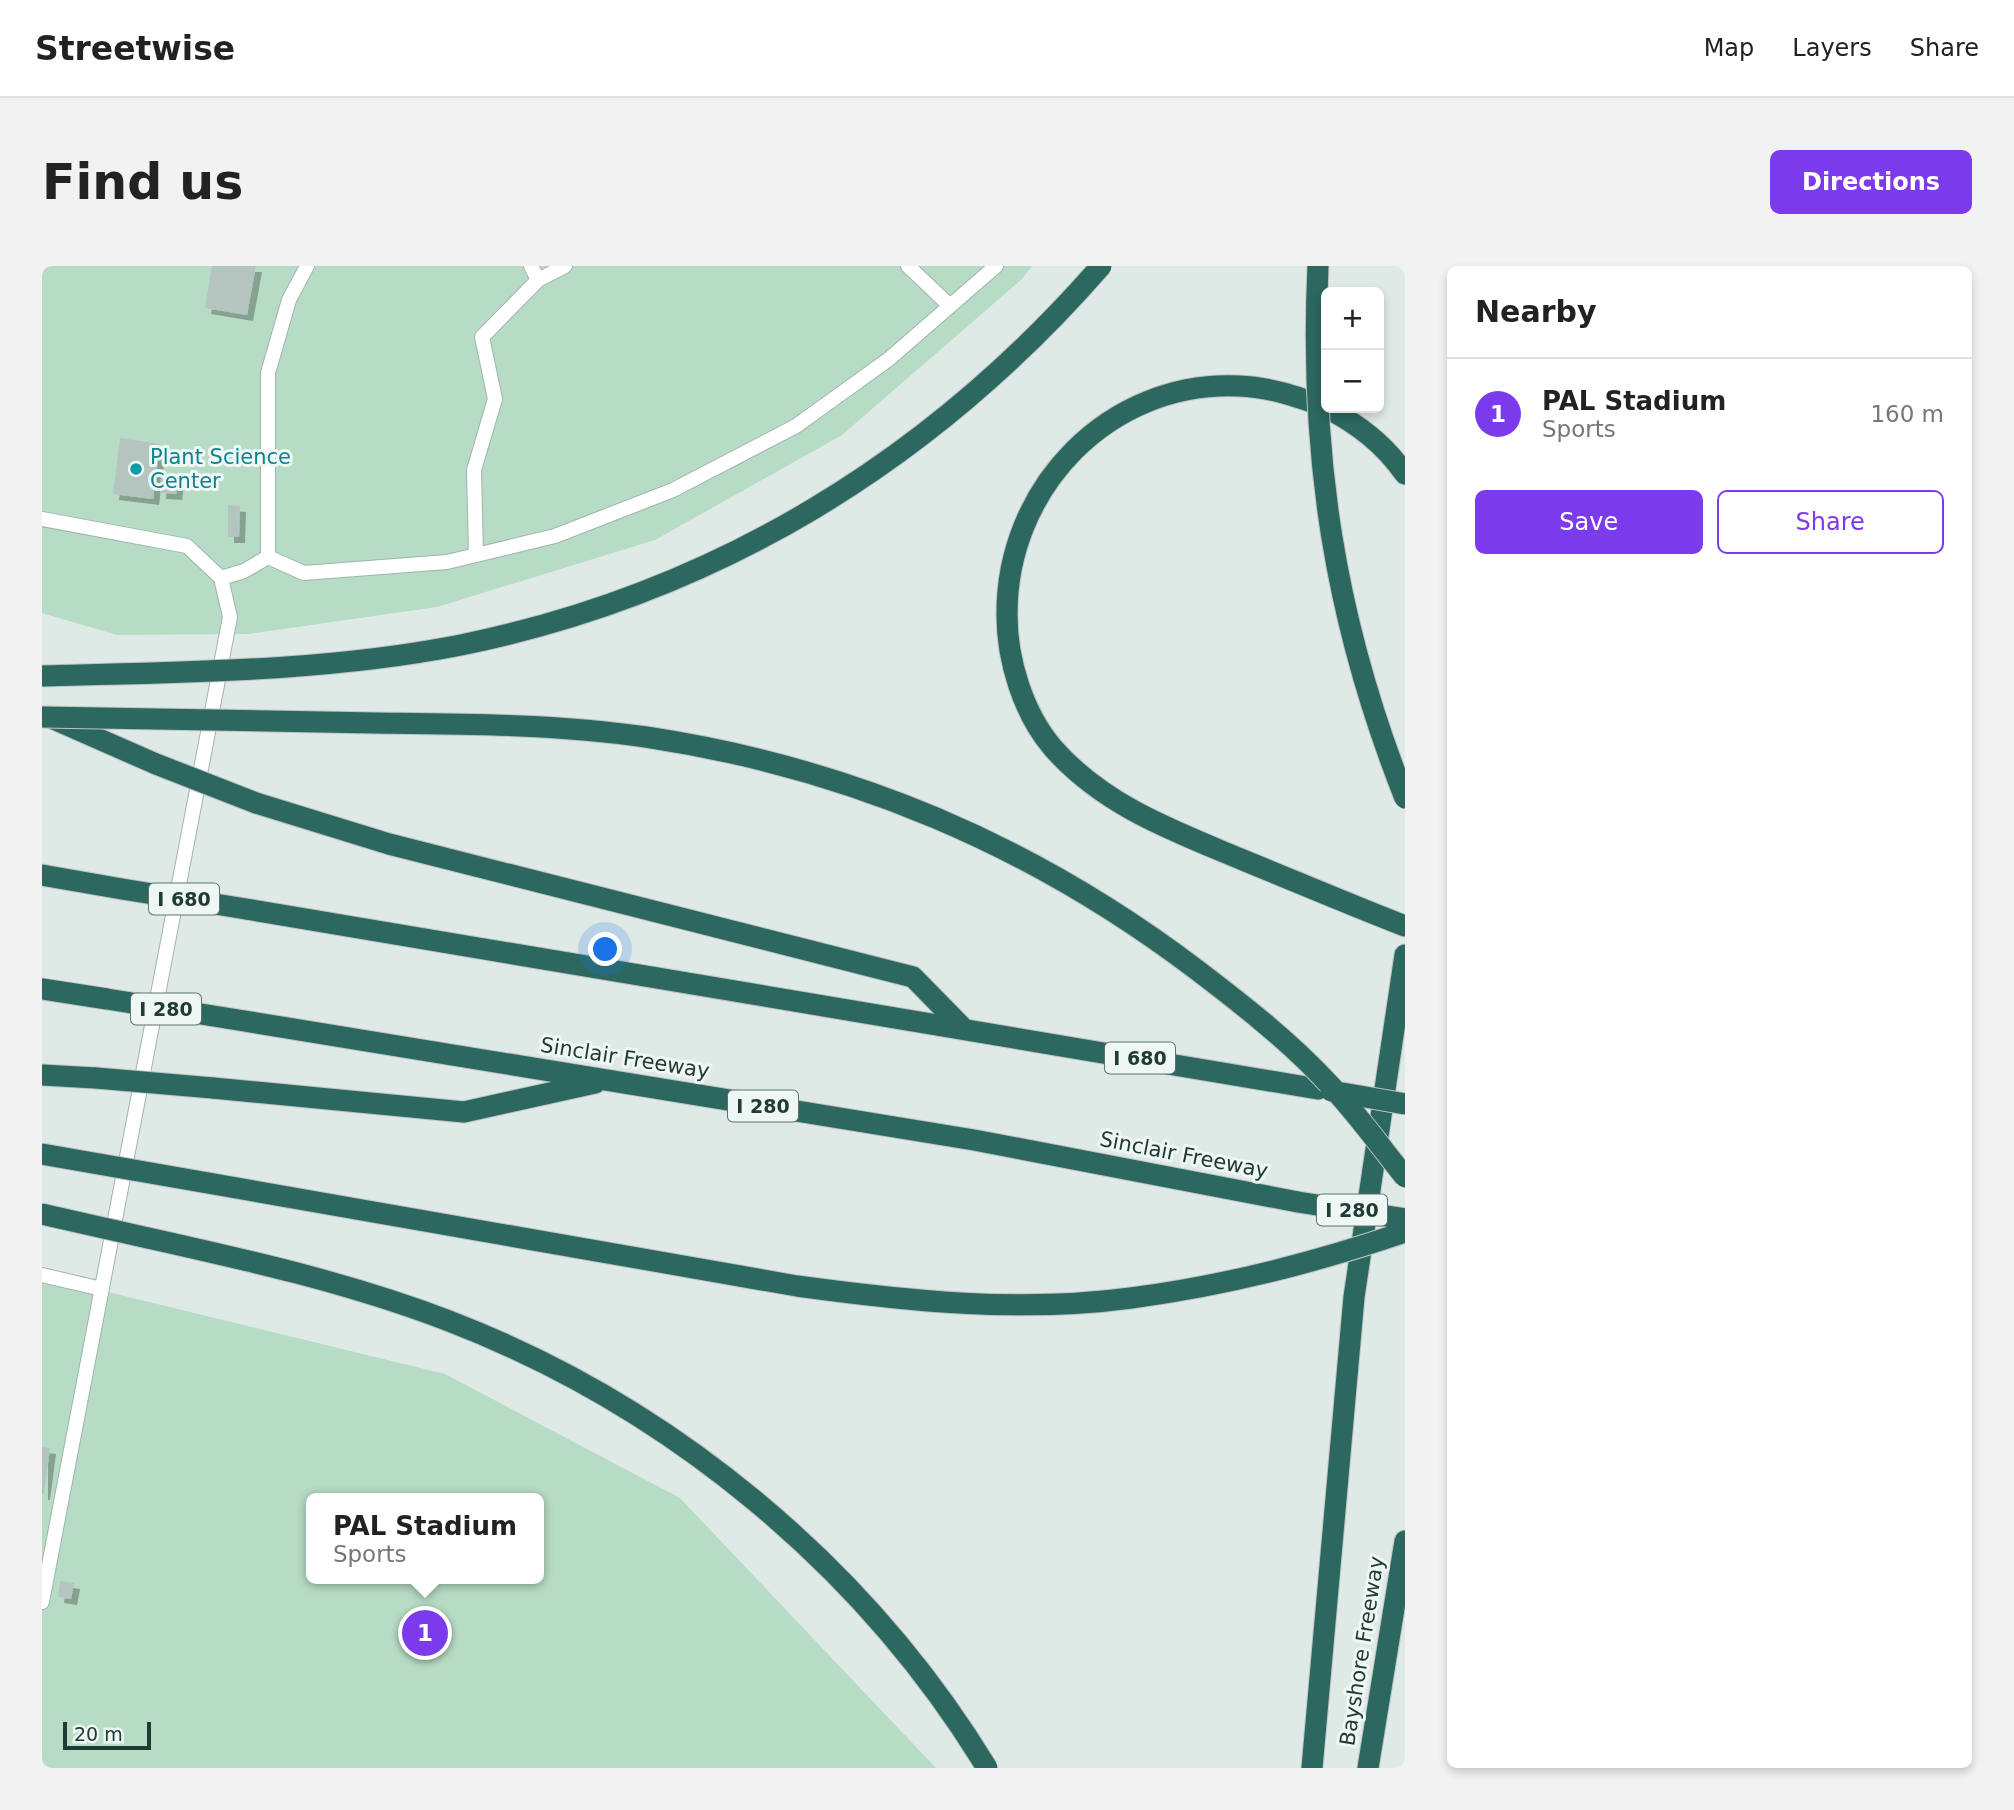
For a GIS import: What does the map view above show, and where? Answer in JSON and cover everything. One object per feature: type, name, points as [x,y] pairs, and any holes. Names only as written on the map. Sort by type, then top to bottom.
[{"type":"highway","points":[[42,676],[231,670],[387,656],[460,645],[535,627],[608,605],[660,585],[755,544],[812,512],[887,463],[954,412],[1012,361],[1101,266]]},
{"type":"highway","points":[[1318,266],[1315,362],[1320,461],[1335,564],[1357,658],[1386,751],[1405,798]]},
{"type":"highway","points":[[1321,405],[1283,392],[1240,386],[1198,387],[1158,397],[1095,431],[1067,457],[1044,487],[1023,522],[1012,556],[1007,594],[1007,631],[1014,672],[1029,710],[1051,746],[1081,776],[1117,803],[1159,824],[1405,926]]},
{"type":"highway","points":[[1338,413],[1362,426],[1393,457],[1405,474]]},
{"type":"highway","points":[[42,716],[256,803],[389,844],[913,977],[962,1027]]},
{"type":"highway","points":[[42,716],[556,727],[645,737],[736,753],[849,783],[991,841],[1080,888],[1149,933],[1251,1010],[1329,1084],[1405,1177]]},
{"type":"highway","name":"I 680","points":[[42,875],[962,1027],[1405,1104]]},
{"type":"highway","points":[[1312,1768],[1354,1297],[1405,955]]},
{"type":"highway","name":"Sinclair Freeway","points":[[42,989],[974,1140],[1298,1202],[1405,1219]]},
{"type":"highway","points":[[42,1075],[213,1087],[464,1112],[606,1080]]},
{"type":"highway","points":[[42,1154],[797,1286],[893,1299],[943,1302],[1044,1304],[1129,1299],[1287,1268],[1405,1232]]},
{"type":"highway","points":[[42,1214],[362,1292],[449,1321],[530,1356],[607,1397],[687,1447],[755,1500],[869,1610],[925,1677],[987,1768]]},
{"type":"highway","name":"Bayshore Freeway","points":[[1368,1768],[1405,1541]]},
{"type":"lane","points":[[268,557],[268,373],[289,300],[307,266]]},
{"type":"lane","points":[[531,266],[538,280]]},
{"type":"lane","points":[[476,555],[474,470],[495,400],[482,337],[538,280],[565,266]]},
{"type":"lane","points":[[908,266],[950,306]]},
{"type":"lane","points":[[268,557],[304,573],[447,562],[555,536],[673,489],[796,426],[888,359],[996,266]]},
{"type":"lane","points":[[42,519],[187,546],[221,578],[230,617],[42,1602]]},
{"type":"lane","points":[[221,578],[244,571],[268,557]]},
{"type":"lane","points":[[42,1275],[102,1289]]},
{"type":"green space","points":[[42,266],[1032,266],[1022,279],[842,435],[655,540],[437,607],[248,634],[117,635],[42,613]]},
{"type":"green space","points":[[42,1276],[445,1374],[680,1498],[936,1768],[42,1768]]},
{"type":"building","points":[[212,266],[256,266],[247,315],[205,308]]},
{"type":"building","name":"Plant Science Center","points":[[120,438],[160,444],[153,499],[113,494]]},
{"type":"building","points":[[161,478],[178,480],[176,494],[160,493]]},
{"type":"building","points":[[228,505],[240,506],[239,537],[228,537]]},
{"type":"building","points":[[42,1447],[50,1448],[44,1494],[42,1494]]},
{"type":"building","points":[[60,1581],[74,1583],[71,1599],[58,1597]]},
{"type":"place","name":"Plant Science Center","points":[[136,469]]},
{"type":"place","name":"PAL Stadium","points":[[425,1633]]}]
